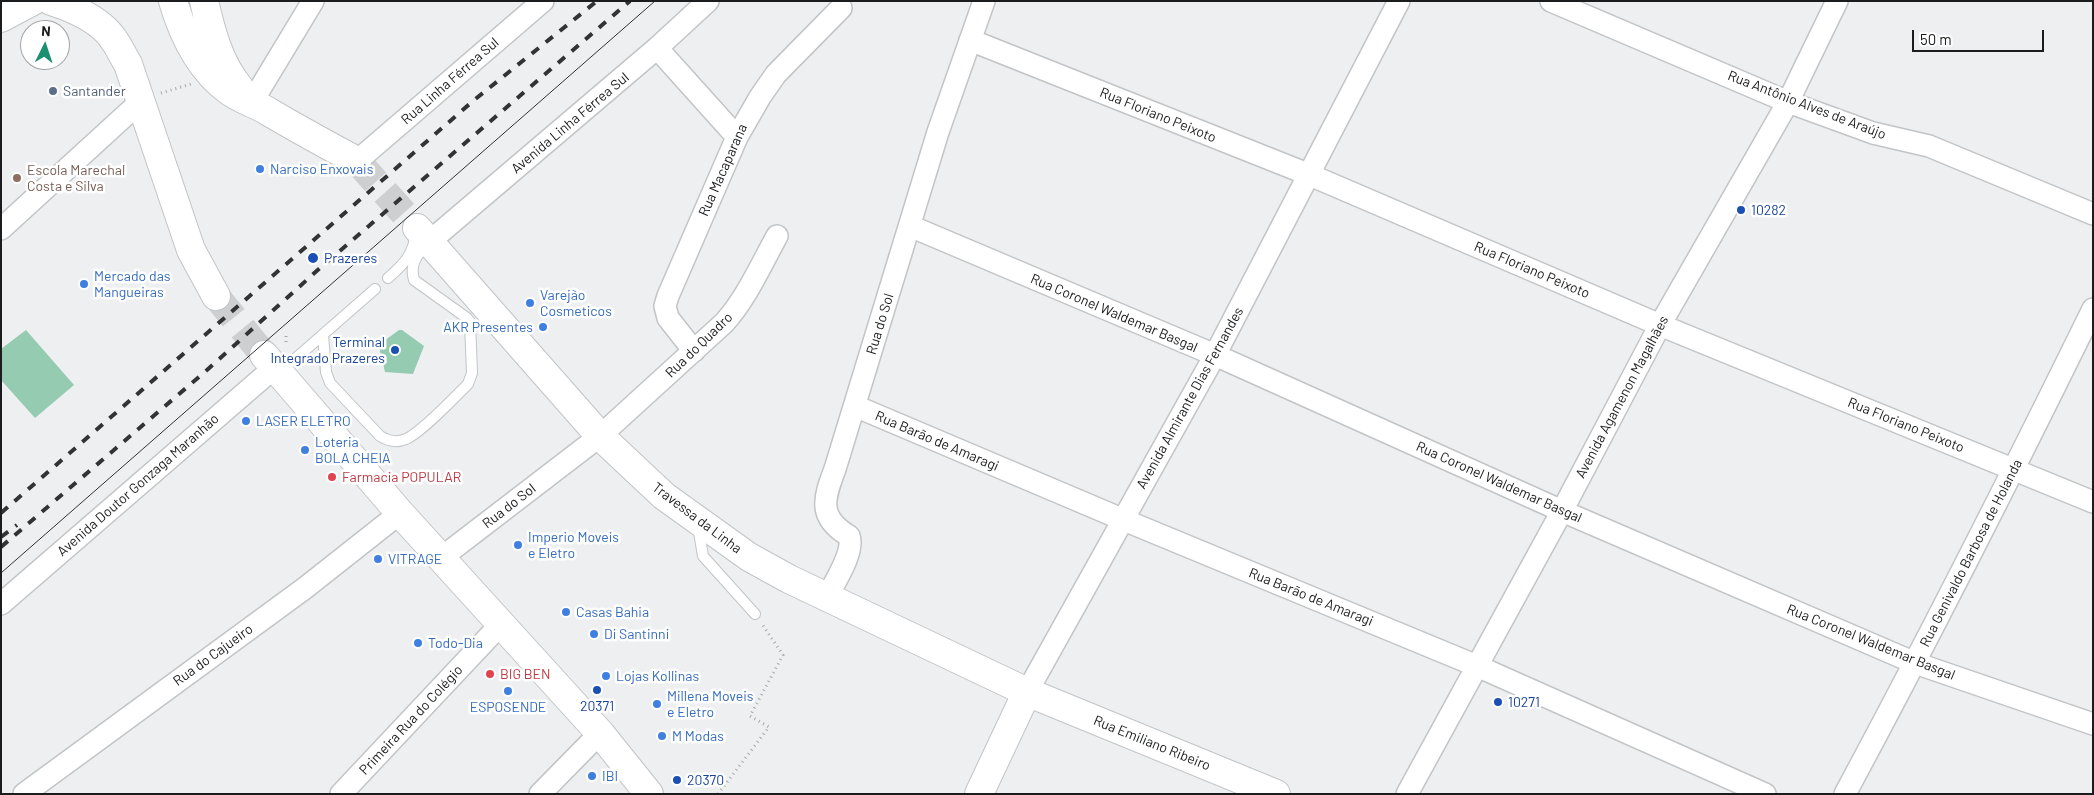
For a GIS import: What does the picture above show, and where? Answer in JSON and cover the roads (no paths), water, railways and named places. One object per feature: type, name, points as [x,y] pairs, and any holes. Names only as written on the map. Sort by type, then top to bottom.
[{"type":"main road","points":[[1,18],[33,1]]},
{"type":"main road","points":[[51,1],[85,16],[106,30],[114,38],[128,64],[191,250],[216,296]]},
{"type":"main road","points":[[173,1],[182,29],[204,67],[229,91],[357,161]]},
{"type":"main road","points":[[204,1],[218,50],[228,73],[244,99]]},
{"type":"main road","name":"Travessa da Linha","points":[[423,235],[600,436],[664,496],[749,557],[827,597],[1027,692]]},
{"type":"main road","points":[[273,365],[400,513],[600,734],[649,794]]},
{"type":"main road","name":"Avenida Almirante Dias Fernandes","points":[[978,794],[1027,692]]},
{"type":"main road","name":"Rua Emiliano Ribeiro","points":[[1027,692],[1276,794]]},
{"type":"street","points":[[244,99],[313,1]]},
{"type":"street","name":"Rua Linha Férrea Sul","points":[[357,161],[543,1]]},
{"type":"street","name":"Avenida Linha Férrea Sul","points":[[423,235],[657,48],[708,1]]},
{"type":"street","name":"Rua do Sol","points":[[827,597],[850,549],[849,536],[834,526],[830,520],[825,498],[855,406],[938,132],[984,1]]},
{"type":"street","name":"Avenida Almirante Dias Fernandes","points":[[1027,692],[1214,355],[1310,175],[1399,1]]},
{"type":"street","name":"Rua Antônio Alves de Araújo","points":[[1551,1],[1788,102],[1873,133],[1929,146],[2093,214]]},
{"type":"street","name":"Avenida Agamenon Magalhães","points":[[1407,794],[1562,511],[1660,325],[1788,102],[1837,1]]},
{"type":"street","name":"Rua Macaparana","points":[[694,351],[671,323],[666,312],[668,296],[737,137],[760,97],[776,74],[841,8]]},
{"type":"street","name":"Rua Floriano Peixoto","points":[[970,40],[1310,175],[1660,325],[2093,502]]},
{"type":"street","points":[[657,48],[737,137]]},
{"type":"street","points":[[1,229],[140,102]]},
{"type":"street","name":"Rua Coronel Waldemar Basgal","points":[[910,226],[1214,355],[1562,511],[1915,662],[2093,724]]},
{"type":"street","name":"Rua do Quadro","points":[[600,436],[730,317],[776,236]]},
{"type":"street","name":"Rua Genivaldo Barbosa de Holanda","points":[[1845,794],[2014,469],[2093,309]]},
{"type":"street","name":"Avenida Doutor Gonzaga Maranhão","points":[[1,604],[273,365]]},
{"type":"street","name":"Rua Barão de Amaragi","points":[[855,406],[1476,666],[1765,794]]},
{"type":"street","name":"Rua do Sol","points":[[442,558],[600,436]]},
{"type":"street","name":"Rua do Cajueiro","points":[[24,794],[305,588],[400,513]]},
{"type":"street","name":"Primeira Rua do Colégio","points":[[341,794],[501,624]]},
{"type":"street","points":[[540,794],[600,734]]},
{"type":"lane","points":[[192,67],[210,87],[225,97],[244,99]]},
{"type":"lane","points":[[323,335],[326,372],[330,383],[380,436],[394,441],[408,439],[468,384],[472,373],[470,322],[406,274],[391,276],[409,258],[416,240],[423,235]]},
{"type":"lane","points":[[414,280],[412,266],[423,235]]},
{"type":"lane","points":[[273,365],[323,335],[375,289]]},
{"type":"lane","points":[[698,520],[703,556],[755,614]]},
{"type":"tunnel","points":[[357,161],[417,228]]},
{"type":"tunnel","points":[[216,296],[264,355]]},
{"type":"tram line","points":[[1,573],[655,1]]},
{"type":"railway","points":[[1,513],[473,101],[597,1]]},
{"type":"railway","points":[[1,547],[207,370],[320,268],[630,1]]},
{"type":"railway","points":[[1,537],[17,525]]},
{"type":"place","name":"Santander","points":[[53,91]]},
{"type":"place","name":"Narciso Enxovais","points":[[260,169]]},
{"type":"place","name":"Escola Marechal Costa e Silva","points":[[17,178]]},
{"type":"place","name":"10282","points":[[1741,210]]},
{"type":"place","name":"Prazeres","points":[[313,258]]},
{"type":"place","name":"Mercado das Mangueiras","points":[[84,284]]},
{"type":"place","name":"Varejão Cosmeticos","points":[[530,303]]},
{"type":"place","name":"AKR Presentes","points":[[543,327]]},
{"type":"place","name":"Terminal Integrado Prazeres","points":[[395,350]]},
{"type":"place","name":"LASER ELETRO","points":[[246,421]]},
{"type":"place","name":"Loteria BOLA CHEIA","points":[[305,450]]},
{"type":"place","name":"Farmacia POPULAR","points":[[332,477]]},
{"type":"place","name":"Imperio Moveis e Eletro","points":[[518,545]]},
{"type":"place","name":"VITRAGE","points":[[378,559]]},
{"type":"place","name":"Casas Bahia","points":[[566,612]]},
{"type":"place","name":"Di Santinni","points":[[594,634]]},
{"type":"place","name":"Todo-Dia","points":[[418,643]]},
{"type":"place","name":"BIG BEN","points":[[490,674]]},
{"type":"place","name":"Lojas Kollinas","points":[[606,676]]},
{"type":"place","name":"20371","points":[[597,690]]},
{"type":"place","name":"ESPOSENDE","points":[[508,691]]},
{"type":"place","name":"10271","points":[[1498,702]]},
{"type":"place","name":"Millena Moveis e Eletro","points":[[657,704]]},
{"type":"place","name":"M Modas","points":[[662,736]]},
{"type":"place","name":"IBI","points":[[592,776]]},
{"type":"place","name":"20370","points":[[677,780]]}]
